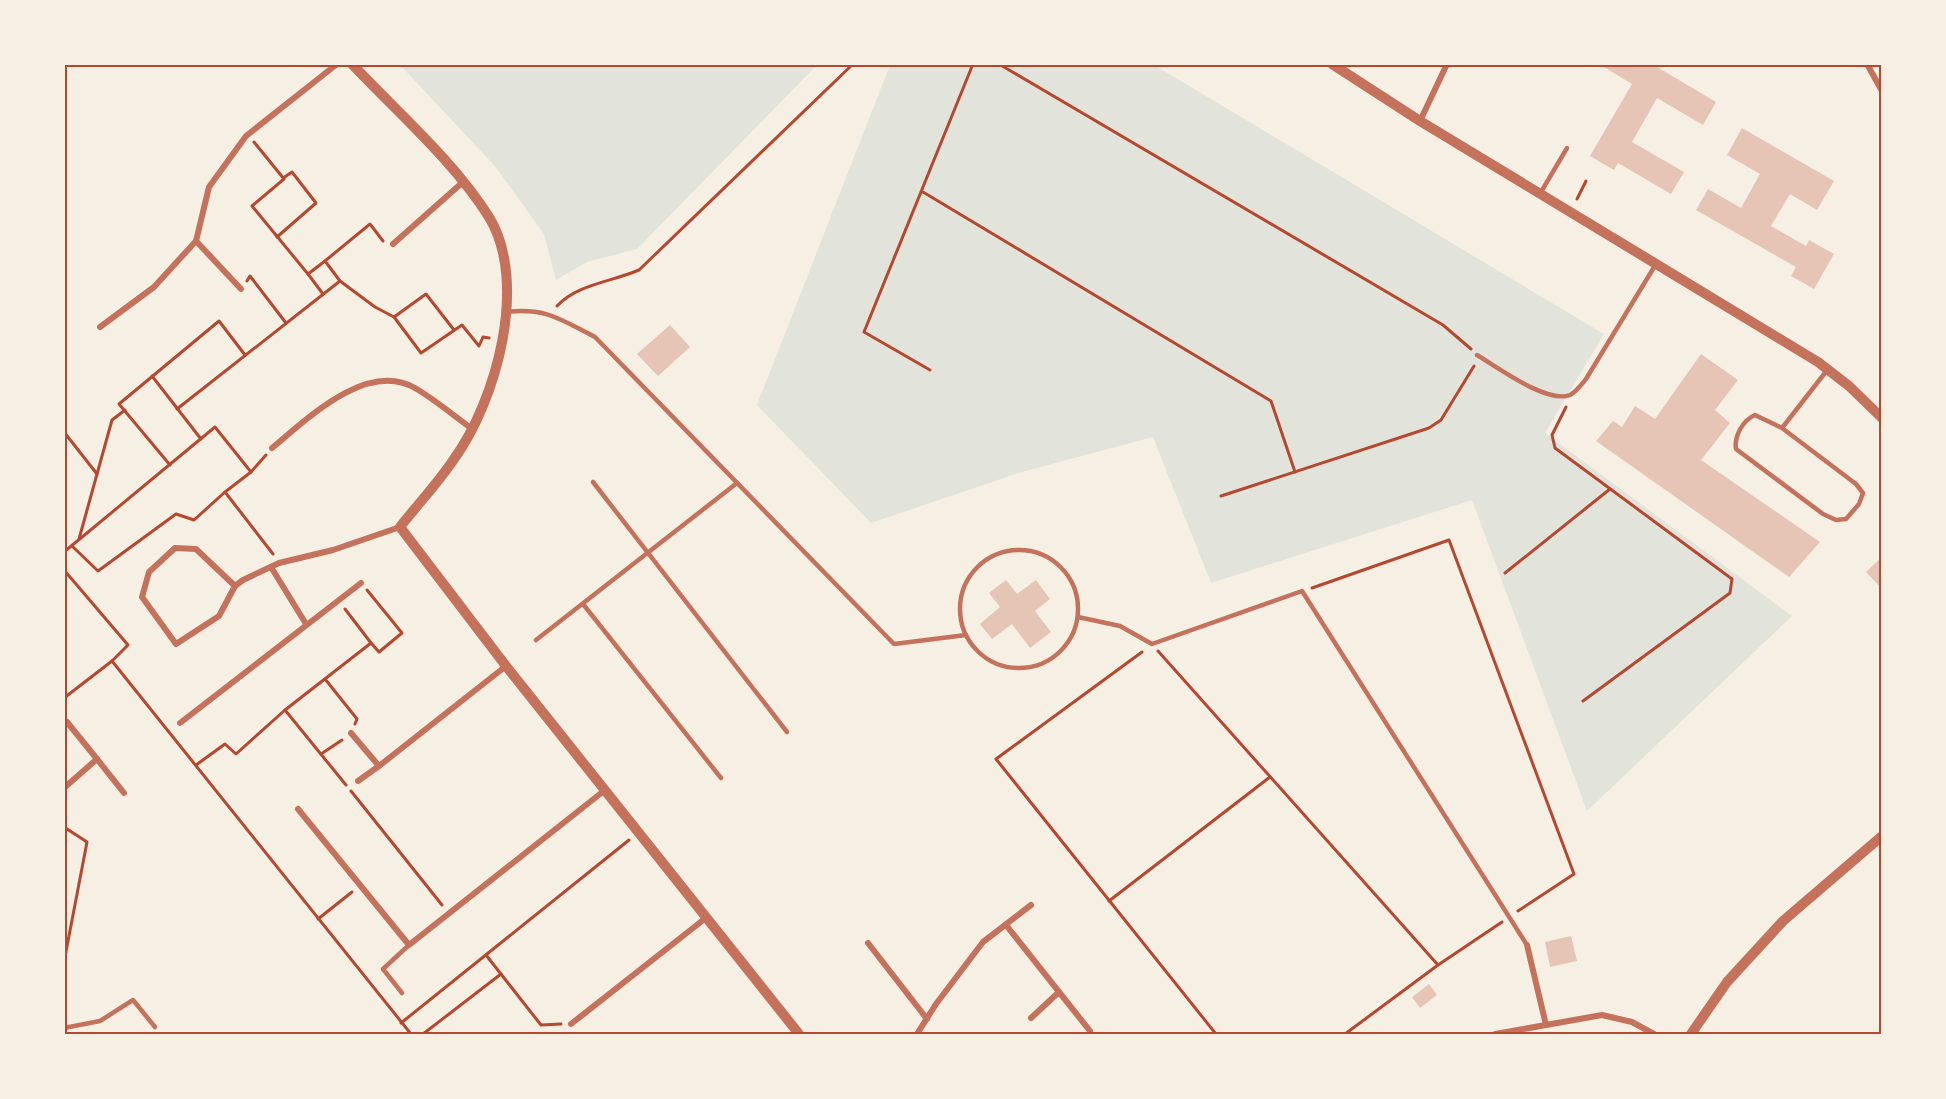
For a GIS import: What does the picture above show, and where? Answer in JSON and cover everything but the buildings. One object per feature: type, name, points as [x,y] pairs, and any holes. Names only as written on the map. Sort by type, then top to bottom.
[{"type":"street","points":[[100,327],[154,286],[196,242],[209,187],[248,135],[337,64]]},
{"type":"street","points":[[235,586],[196,549],[175,548],[148,572],[142,597],[176,644],[219,616],[235,586],[271,567],[333,550],[400,526],[455,458],[490,389],[502,339],[506,312],[505,264],[490,219],[463,182],[352,64]]},
{"type":"street","points":[[1332,64],[1420,121],[1828,369],[1881,418]]},
{"type":"street","points":[[1420,121],[1446,64]]},
{"type":"street","points":[[1867,64],[1881,91]]},
{"type":"street","points":[[393,244],[463,182]]},
{"type":"street","points":[[196,242],[241,289]]},
{"type":"street","points":[[272,448],[330,400],[381,380],[413,387],[471,428]]},
{"type":"street","points":[[400,526],[506,666],[799,1035]]},
{"type":"street","points":[[271,567],[306,624]]},
{"type":"street","points":[[180,723],[361,583]]},
{"type":"street","points":[[358,781],[506,666]]},
{"type":"street","points":[[67,722],[124,793]]},
{"type":"street","points":[[351,733],[380,766]]},
{"type":"street","points":[[64,788],[98,759]]},
{"type":"street","points":[[298,809],[409,945],[605,790]]},
{"type":"street","points":[[1691,1035],[1727,982],[1784,921],[1881,837]]},
{"type":"street","points":[[917,1035],[983,942],[1031,905]]},
{"type":"street","points":[[572,1024],[707,917]]},
{"type":"street","points":[[1006,925],[1090,1031]]},
{"type":"street","points":[[868,944],[927,1019]]},
{"type":"street","points":[[1527,945],[1546,1025]]},
{"type":"street","points":[[1031,1018],[1059,992]]},
{"type":"street","points":[[1495,1035],[1602,1015],[1632,1022],[1654,1035]]},
{"type":"lane","points":[[1540,193],[1567,148]]},
{"type":"lane","points":[[1478,356],[1542,393],[1558,398],[1572,394],[1586,379],[1656,264]]},
{"type":"lane","points":[[506,312],[530,309],[549,314],[595,337],[894,644],[966,635]]},
{"type":"lane","points":[[1782,428],[1828,369]]},
{"type":"lane","points":[[1755,415],[1764,417],[1782,428],[1856,484],[1863,493],[1859,504],[1846,519],[1836,519],[1823,514],[1736,449],[1737,435],[1749,417],[1755,415]]},
{"type":"lane","points":[[593,482],[787,732]]},
{"type":"lane","points":[[536,640],[737,483]]},
{"type":"lane","points":[[1020,550],[1040,554],[1057,564],[1070,579],[1077,597],[1078,617],[1072,635],[1062,651],[1046,662],[1029,668],[1010,667],[992,662],[977,650],[966,635],[961,616],[962,596],[969,577],[983,562],[1000,553],[1020,550]]},
{"type":"lane","points":[[1078,617],[1120,626],[1152,644],[1302,591],[1527,945]]},
{"type":"lane","points":[[583,604],[721,778]]},
{"type":"lane","points":[[402,993],[383,969],[409,945]]},
{"type":"lane","points":[[64,1028],[100,1021],[133,1000],[155,1027]]},
{"type":"path","points":[[549,314],[563,300],[587,286],[616,280],[639,270],[853,64]]},
{"type":"path","points":[[930,370],[864,332],[923,192],[973,64]]},
{"type":"path","points":[[999,64],[1443,325],[1478,356],[1441,420],[1429,428],[1221,496]]},
{"type":"path","points":[[248,135],[284,178]]},
{"type":"path","points":[[277,237],[316,203],[292,172],[252,206],[277,237],[308,274],[323,294]]},
{"type":"path","points":[[1570,212],[1586,181]]},
{"type":"path","points":[[923,192],[1271,401],[1295,472]]},
{"type":"path","points":[[308,274],[370,224],[388,247],[393,244]]},
{"type":"path","points":[[325,261],[340,281],[375,308],[394,317],[421,353],[462,325],[479,346],[483,337],[502,339]]},
{"type":"path","points":[[241,289],[250,276],[286,322]]},
{"type":"path","points":[[177,409],[340,281]]},
{"type":"path","points":[[394,317],[426,294],[454,330]]},
{"type":"path","points":[[170,465],[120,404],[219,321],[245,355]]},
{"type":"path","points":[[152,376],[201,439]]},
{"type":"path","points":[[1572,394],[1552,435],[1555,448],[1732,579],[1731,593],[1583,701]]},
{"type":"path","points":[[78,540],[112,420],[125,410]]},
{"type":"path","points":[[64,552],[215,427],[251,472]]},
{"type":"path","points":[[64,432],[97,474]]},
{"type":"path","points":[[72,546],[98,571],[176,514],[194,520],[251,472],[272,448]]},
{"type":"path","points":[[1505,573],[1610,489]]},
{"type":"path","points":[[225,492],[279,563]]},
{"type":"path","points":[[1302,591],[1449,540],[1574,874],[1438,965],[1345,1035]]},
{"type":"path","points":[[64,570],[128,645],[112,661],[64,698]]},
{"type":"path","points":[[338,600],[379,652],[402,633],[361,583]]},
{"type":"path","points":[[196,765],[225,744],[236,754],[285,710],[371,643]]},
{"type":"path","points":[[1216,1035],[996,759],[1152,644],[1438,965]]},
{"type":"path","points":[[112,661],[411,1035]]},
{"type":"path","points":[[321,754],[351,733],[357,719],[325,679]]},
{"type":"path","points":[[285,710],[448,914]]},
{"type":"path","points":[[1109,901],[1270,777]]},
{"type":"path","points":[[64,827],[87,842],[64,962]]},
{"type":"path","points":[[401,1023],[639,832]]},
{"type":"path","points":[[318,919],[361,885]]},
{"type":"path","points":[[486,955],[541,1024],[572,1024]]},
{"type":"path","points":[[423,1035],[501,974]]},
{"type":"shaded area","points":[[400,65],[817,65],[637,249],[587,262],[556,280],[544,234],[494,165]]},
{"type":"shaded area","points":[[890,65],[1154,65],[1604,334],[1545,433],[1792,616],[1587,811],[1472,500],[1211,583],[1153,437],[1022,472],[871,523],[757,405]]}]
